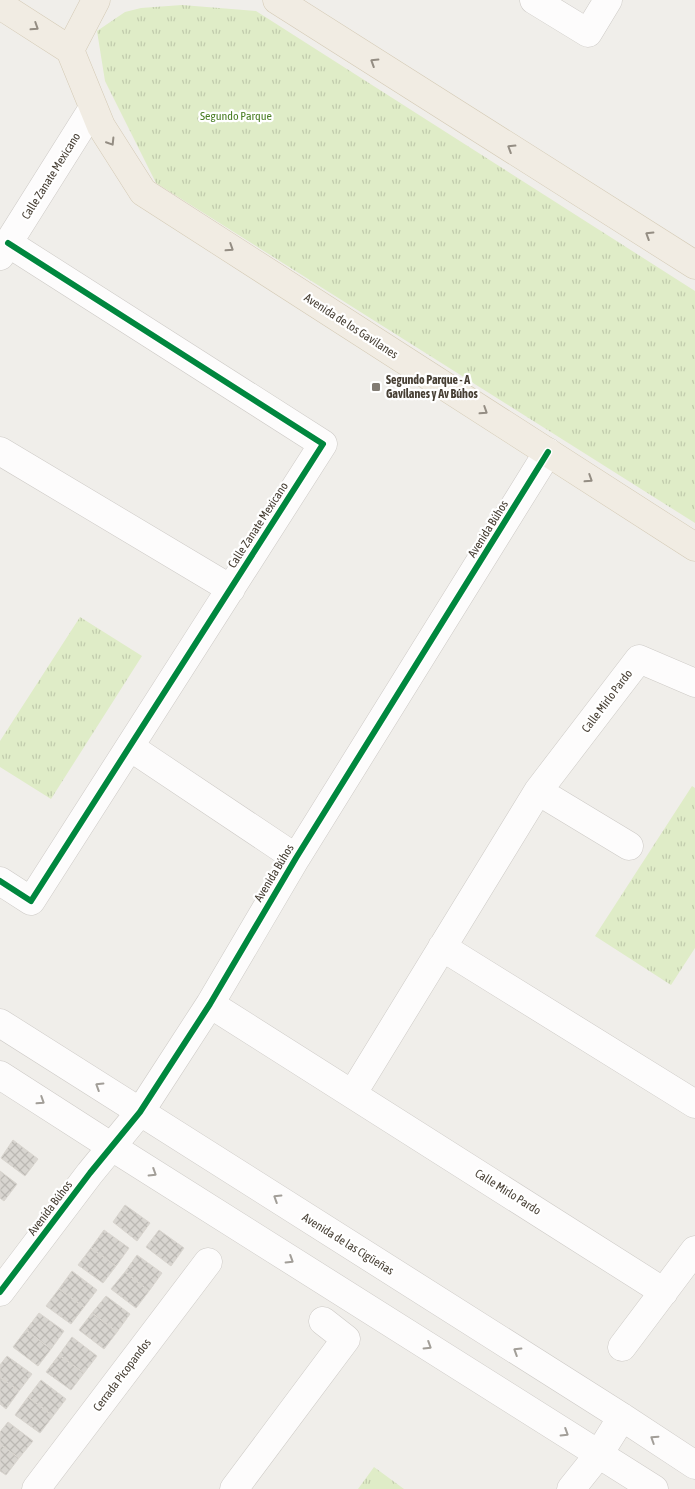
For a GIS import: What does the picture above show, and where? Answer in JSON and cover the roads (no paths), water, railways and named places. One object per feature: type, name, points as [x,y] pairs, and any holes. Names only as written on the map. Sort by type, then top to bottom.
[{"type":"main road","points":[[0,5],[70,50],[96,0]]},
{"type":"main road","points":[[276,0],[693,260]]},
{"type":"main road","name":"Avenida de los Gavilanes","points":[[70,50],[101,126],[143,192],[695,547]]},
{"type":"street","points":[[534,0],[588,33],[608,0]]},
{"type":"street","name":"Calle Zanate Mexicano","points":[[0,881],[32,901],[323,444],[4,250],[93,108]]},
{"type":"street","points":[[0,451],[230,589]]},
{"type":"street","name":"Avenida Búhos","points":[[0,1292],[90,1173],[140,1112],[210,1004],[296,858],[548,452]]},
{"type":"street","name":"Calle Mirlo Pardo","points":[[352,1093],[538,791],[640,659],[695,683]]},
{"type":"street","points":[[130,747],[296,858]]},
{"type":"street","points":[[538,791],[629,846]]},
{"type":"street","points":[[442,948],[695,1104]]},
{"type":"street","name":"Calle Mirlo Pardo","points":[[210,1004],[664,1292]]},
{"type":"street","name":"Avenida de las Cigüeñas","points":[[0,1023],[695,1465]]},
{"type":"street","points":[[0,1075],[654,1489]]},
{"type":"street","points":[[622,1347],[695,1250]]},
{"type":"street","name":"Cerrada Picopandos","points":[[36,1489],[208,1262]]},
{"type":"street","points":[[234,1489],[346,1339],[323,1321]]},
{"type":"street","points":[[571,1489],[599,1454],[622,1417]]},
{"type":"place","name":"Segundo Parque - A Gavilanes y Av Búhos","points":[[376,387]]},
{"type":"park label","name":"Segundo Parque","points":[[236,116]]}]
